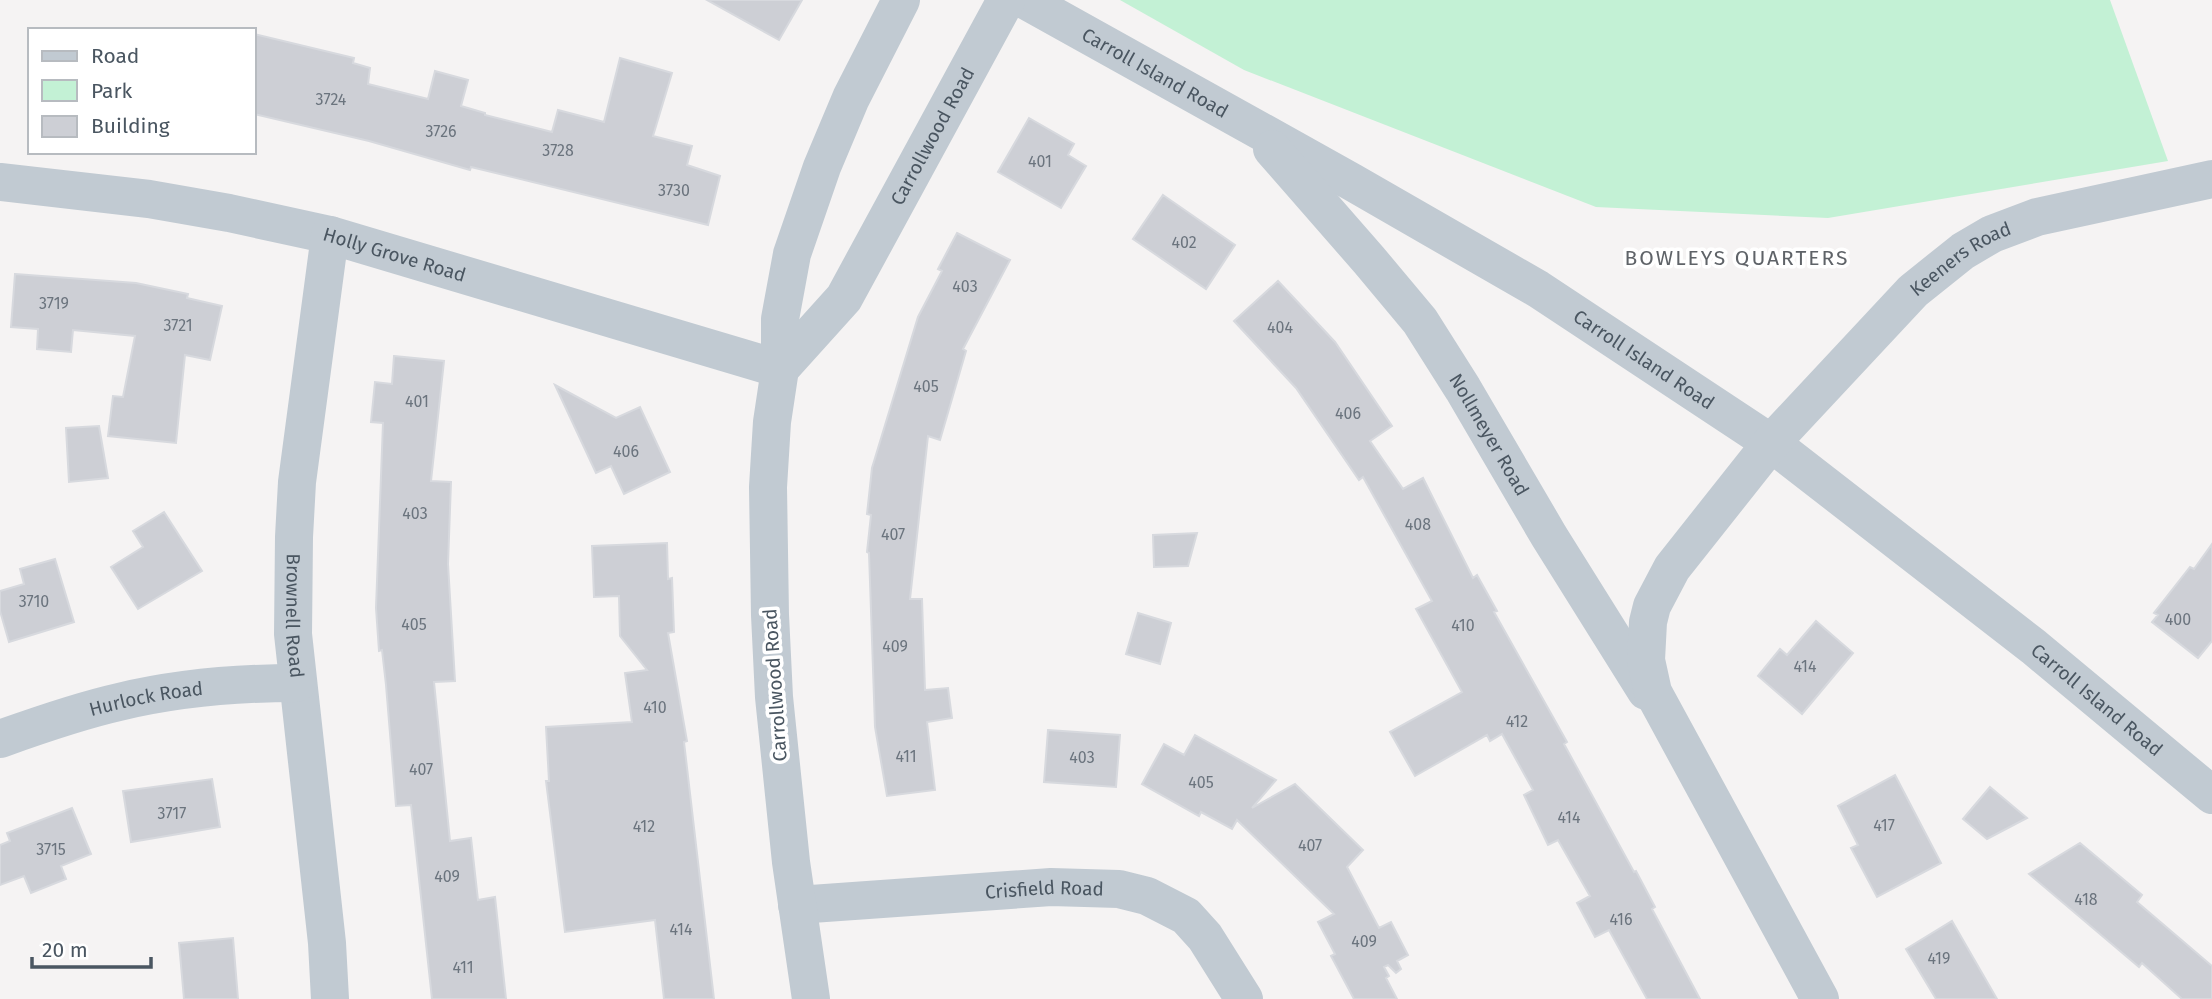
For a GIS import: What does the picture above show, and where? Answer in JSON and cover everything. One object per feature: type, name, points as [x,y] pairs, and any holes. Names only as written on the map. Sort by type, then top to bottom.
[{"type":"street","name":"Carrollwood Road","points":[[811,999],[779,748],[770,615],[768,487],[772,422],[780,369],[782,306],[792,254],[804,213],[851,98],[901,0]]},
{"type":"street","name":"Carrollwood Road","points":[[780,369],[844,299],[1006,0]]},
{"type":"street","name":"Carroll Island Road","points":[[1025,0],[1538,289],[1771,443],[2034,647],[2212,795]]},
{"type":"street","name":"Nollmeyer Road","points":[[1252,127],[1420,321],[1693,768]]},
{"type":"street","name":"Keeners Road","points":[[1771,443],[1913,291],[1992,233],[2037,217],[2212,179]]},
{"type":"street","name":"Holly Grove Road","points":[[0,182],[149,199],[330,235],[780,369]]},
{"type":"street","name":"Brownell Road","points":[[330,235],[297,482],[293,634],[327,943],[330,999]]},
{"type":"street","name":"Nollmeyer Road","points":[[1771,443],[1672,568],[1661,586],[1650,614],[1646,660],[1653,692],[1820,999]]},
{"type":"street","name":"Hurlock Road","points":[[0,739],[64,717],[158,694],[298,683]]},
{"type":"street","name":"Crisfield Road","points":[[797,905],[1052,887],[1119,889],[1156,900],[1186,916],[1205,937],[1244,999]]},
{"type":"green space","points":[[1120,0],[2110,0],[2168,161],[1828,218],[1596,207],[1244,70]]},
{"type":"building","points":[[707,0],[802,0],[779,40]]},
{"type":"building","points":[[256,34],[354,58],[353,63],[370,68],[368,84],[428,99],[435,71],[468,80],[461,106],[552,132],[558,110],[604,122],[620,58],[672,73],[653,136],[692,146],[687,165],[720,176],[708,225],[471,167],[470,170],[369,141],[256,114]]},
{"type":"building","points":[[1029,118],[1074,144],[1068,155],[1086,166],[1061,208],[998,172]]},
{"type":"building","points":[[1163,195],[1235,245],[1206,289],[1133,239]]},
{"type":"building","points":[[957,233],[1010,260],[963,349],[966,351],[940,440],[928,436],[910,599],[922,599],[925,690],[948,688],[952,718],[927,722],[935,790],[887,796],[875,727],[867,552],[871,515],[867,514],[872,468],[918,317],[942,271],[938,269]]},
{"type":"building","points":[[15,274],[136,283],[188,294],[187,298],[222,306],[210,360],[185,355],[176,443],[108,436],[113,396],[123,397],[135,336],[73,330],[71,352],[37,349],[38,329],[11,327]]},
{"type":"building","points":[[1278,281],[1335,342],[1392,426],[1370,441],[1403,489],[1423,478],[1473,578],[1477,575],[1497,611],[1494,612],[1567,742],[1564,744],[1634,872],[1636,871],[1655,907],[1652,909],[1700,999],[1647,999],[1609,930],[1595,937],[1577,903],[1590,896],[1558,840],[1548,845],[1524,795],[1533,790],[1502,734],[1490,741],[1487,735],[1415,776],[1390,732],[1462,692],[1416,609],[1432,601],[1363,477],[1359,480],[1296,388],[1234,321]]},
{"type":"building","points":[[394,356],[444,361],[431,481],[451,482],[448,564],[455,681],[434,682],[450,841],[471,838],[478,900],[495,897],[506,999],[432,999],[411,805],[396,806],[386,685],[382,650],[379,651],[376,608],[383,423],[371,422],[375,382],[392,384]]},
{"type":"building","points":[[555,385],[616,418],[640,407],[670,472],[624,494],[611,466],[596,473]]},
{"type":"building","points":[[99,426],[108,478],[69,482],[66,428]]},
{"type":"building","points":[[164,512],[202,571],[138,609],[111,567],[143,547],[133,531]]},
{"type":"building","points":[[1197,533],[1188,566],[1154,567],[1153,535]]},
{"type":"building","points":[[667,543],[668,579],[672,578],[674,632],[668,633],[687,741],[684,742],[714,999],[664,999],[655,920],[565,932],[546,781],[549,781],[546,727],[632,722],[625,673],[647,670],[620,636],[619,596],[594,597],[592,546]]},
{"type":"building","points":[[2212,544],[2212,641],[2198,658],[2152,622],[2158,615],[2154,613],[2190,567],[2194,569]]},
{"type":"building","points":[[55,559],[74,622],[9,642],[0,611],[0,591],[24,584],[20,569]]},
{"type":"building","points":[[1138,613],[1171,623],[1160,664],[1126,654]]},
{"type":"building","points":[[1816,621],[1853,653],[1802,714],[1758,676],[1780,649],[1787,655]]},
{"type":"building","points":[[1048,730],[1120,735],[1116,787],[1044,782]]},
{"type":"building","points":[[1195,735],[1276,780],[1252,808],[1295,784],[1363,850],[1347,867],[1379,928],[1391,922],[1408,955],[1397,961],[1401,969],[1396,973],[1388,965],[1384,967],[1389,976],[1386,978],[1397,999],[1354,999],[1331,956],[1335,954],[1318,922],[1334,914],[1237,820],[1232,829],[1201,812],[1199,816],[1142,784],[1164,744],[1184,755]]},
{"type":"building","points":[[1895,775],[1941,863],[1877,897],[1851,848],[1858,845],[1838,806]]},
{"type":"building","points":[[212,779],[220,827],[131,842],[123,791]]},
{"type":"building","points":[[1990,787],[2027,818],[1987,839],[1963,819]]},
{"type":"building","points":[[72,808],[91,854],[61,866],[66,879],[31,893],[24,876],[0,885],[0,845],[10,841],[7,833]]},
{"type":"building","points":[[2080,843],[2142,895],[2137,902],[2212,966],[2212,999],[2182,999],[2142,963],[2139,967],[2029,874]]},
{"type":"building","points":[[1952,921],[1997,999],[1936,999],[1906,949]]},
{"type":"building","points":[[233,938],[238,999],[184,999],[179,943]]},
{"type":"district","name":"BOWLEYS QUARTERS","points":[[1737,258]]}]
